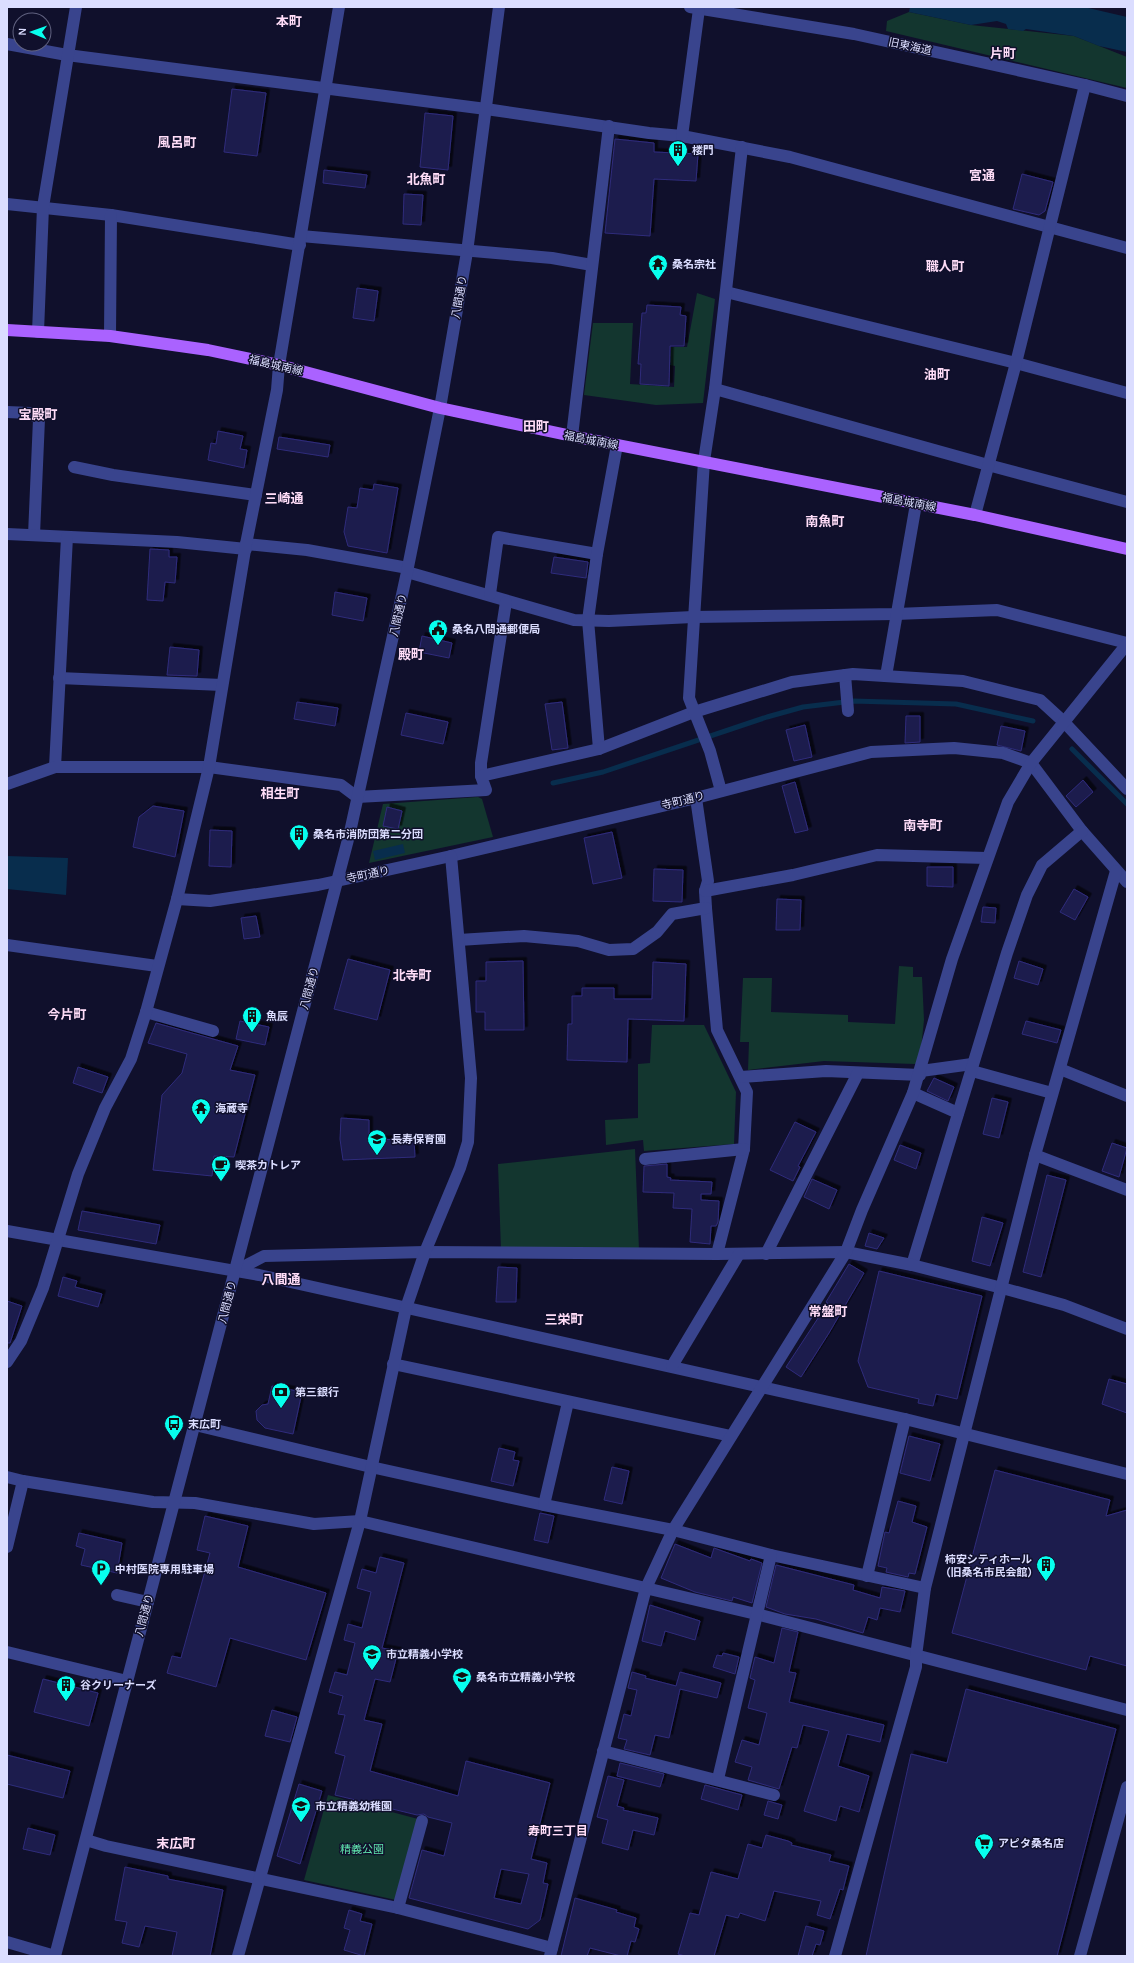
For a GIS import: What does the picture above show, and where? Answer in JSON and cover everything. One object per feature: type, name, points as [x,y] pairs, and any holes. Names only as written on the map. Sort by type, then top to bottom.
[{"type":"main road","name":"福島城南線","points":[[7,330],[110,336],[208,350],[279,365],[440,408],[616,445],[704,461],[916,504],[975,514],[1127,549]]},
{"type":"street","points":[[38,332],[42,207],[76,7]]},
{"type":"street","points":[[7,1362],[21,1341],[43,1288],[78,1174],[105,1108],[131,1059],[146,1012],[177,899],[209,767],[246,547],[276,390],[339,7]]},
{"type":"street","name":"八間通り","points":[[55,1956],[337,881],[357,797],[408,570],[440,408],[467,252],[499,7]]},
{"type":"street","points":[[682,136],[694,8]]},
{"type":"street","name":"旧東海道","points":[[694,8],[854,34],[1085,85],[1127,96]]},
{"type":"street","points":[[7,44],[67,55],[486,109],[649,133],[682,136],[790,157],[1127,248]]},
{"type":"street","points":[[975,514],[1016,363],[1085,85]]},
{"type":"street","points":[[572,436],[609,126]]},
{"type":"street","points":[[721,790],[710,751],[689,698],[704,461],[715,389],[742,147]]},
{"type":"street","points":[[7,204],[111,215],[300,240],[552,258],[592,265]]},
{"type":"street","points":[[110,336],[111,215]]},
{"type":"street","points":[[726,292],[1016,363],[1127,393]]},
{"type":"street","points":[[715,389],[1127,502]]},
{"type":"street","points":[[7,412],[30,413],[39,418],[34,535]]},
{"type":"street","points":[[599,749],[588,620],[597,554],[616,445]]},
{"type":"street","points":[[74,467],[113,475],[256,495]]},
{"type":"street","points":[[886,676],[916,504]]},
{"type":"street","points":[[7,534],[307,550],[408,570],[490,594],[506,602],[574,620],[609,621],[693,617],[896,614],[997,610],[1127,644],[1031,763],[1008,802],[986,858],[952,959],[913,1093],[862,1210],[846,1252],[673,1530],[646,1588],[551,1952],[398,1908],[106,1846],[86,1840]]},
{"type":"street","points":[[55,767],[67,537]]},
{"type":"street","points":[[490,594],[498,538],[597,554]]},
{"type":"street","points":[[7,784],[55,767],[209,767],[341,785],[357,797],[486,790],[481,776],[480,763],[506,602]]},
{"type":"street","points":[[481,776],[599,749],[792,682],[845,675],[963,681],[1040,700],[1064,722],[1127,789]]},
{"type":"street","points":[[845,675],[848,711]]},
{"type":"street","points":[[59,678],[222,685]]},
{"type":"street","name":"寺町通り","points":[[177,899],[210,901],[337,881],[451,856],[696,798],[721,790],[871,752],[954,748],[1003,753],[1031,763]]},
{"type":"street","points":[[1031,763],[1082,832],[1127,882]]},
{"type":"street","points":[[696,798],[708,881],[705,891],[706,908],[717,1030],[747,1092],[744,1149],[717,1254]]},
{"type":"street","points":[[912,1265],[1007,953],[1028,894],[1042,866],[1082,832]]},
{"type":"street","points":[[705,891],[793,875],[877,855],[986,858]]},
{"type":"street","points":[[238,1956],[360,1521],[406,1308],[425,1252],[460,1168],[468,1142],[471,1078],[451,856]]},
{"type":"street","points":[[835,1956],[916,1666],[925,1588],[966,1433],[1035,1155],[1116,871]]},
{"type":"street","points":[[459,940],[524,936],[578,942],[609,950],[633,949],[657,932],[672,914],[706,908]]},
{"type":"street","points":[[7,945],[158,966]]},
{"type":"street","points":[[146,1012],[213,1031]]},
{"type":"street","points":[[741,1077],[826,1071],[858,1073],[920,1073],[972,1068],[1052,1093]]},
{"type":"street","points":[[1060,1069],[1127,1096]]},
{"type":"street","points":[[766,1254],[858,1073]]},
{"type":"street","points":[[913,1093],[958,1112]]},
{"type":"street","points":[[645,1159],[744,1149]]},
{"type":"street","points":[[1035,1155],[1127,1190]]},
{"type":"street","points":[[7,1231],[235,1271],[406,1308],[672,1366],[966,1433],[1127,1474]]},
{"type":"street","points":[[235,1271],[264,1256],[425,1252],[717,1254],[846,1252],[912,1265],[1002,1288],[1064,1305],[1127,1329]]},
{"type":"street","points":[[672,1366],[739,1254]]},
{"type":"street","points":[[393,1364],[731,1436]]},
{"type":"street","points":[[544,1505],[568,1402]]},
{"type":"street","points":[[867,1576],[905,1419]]},
{"type":"street","points":[[195,1425],[371,1467],[544,1505],[673,1530],[771,1555],[925,1588]]},
{"type":"street","points":[[7,1477],[22,1481],[174,1503],[195,1503],[314,1524],[360,1521],[756,1614],[1127,1710]]},
{"type":"street","points":[[7,1548],[22,1481]]},
{"type":"street","points":[[718,1779],[771,1555]]},
{"type":"street","points":[[117,1595],[148,1602]]},
{"type":"street","points":[[7,1652],[127,1681]]},
{"type":"street","points":[[603,1751],[774,1794]]},
{"type":"street","points":[[1080,1956],[1127,1787]]},
{"type":"street","points":[[398,1908],[422,1821]]},
{"type":"street","points":[[7,1942],[55,1956]]},
{"type":"green space","points":[[909,12],[971,25],[1074,36],[1127,57],[1127,88],[886,31],[887,21]]},
{"type":"green space","points":[[697,293],[715,299],[703,403],[656,405],[584,395],[593,323],[633,323],[630,384],[674,387],[675,366],[670,365],[671,347],[687,347]]},
{"type":"green space","points":[[478,797],[482,799],[493,837],[369,863],[383,804]]},
{"type":"green space","points":[[899,966],[913,967],[913,977],[922,977],[924,1020],[920,1059],[915,1064],[824,1061],[748,1070],[749,1042],[740,1042],[743,978],[772,978],[771,1012],[848,1015],[848,1022],[895,1024]]},
{"type":"green space","points":[[652,1025],[704,1025],[736,1092],[734,1144],[644,1151],[643,1140],[606,1145],[605,1120],[638,1118],[638,1064],[650,1063]]},
{"type":"green space","points":[[635,1149],[639,1250],[501,1250],[498,1164]]},
{"type":"green space","name":"精義公園","points":[[328,1795],[418,1819],[396,1900],[304,1880]]},
{"type":"water","points":[[910,7],[1084,7],[1127,17],[1127,52],[1099,46],[1074,36],[1026,29],[1023,31],[1008,29],[1006,24],[997,21],[971,25],[909,12]]},
{"type":"water","points":[[403,844],[405,853],[375,860],[373,851]]},
{"type":"water","points":[[7,856],[68,858],[66,895],[7,889]]},
{"type":"building","points":[[232,89],[266,93],[257,156],[224,152]]},
{"type":"building","points":[[425,113],[453,116],[448,170],[420,167]]},
{"type":"building","points":[[615,139],[654,143],[654,152],[698,154],[696,181],[654,179],[650,236],[605,233]]},
{"type":"building","points":[[324,170],[367,175],[365,188],[323,183]]},
{"type":"building","points":[[1022,174],[1053,182],[1045,211],[1039,215],[1013,209]]},
{"type":"building","points":[[404,194],[423,195],[421,225],[403,224]]},
{"type":"building","points":[[357,288],[378,291],[374,321],[353,318]]},
{"type":"building","points":[[647,305],[681,307],[680,315],[686,316],[684,346],[670,346],[669,386],[640,384],[641,364],[638,364],[642,313],[646,313]]},
{"type":"building","points":[[218,431],[243,436],[240,449],[247,450],[244,468],[208,460],[211,443],[216,444]]},
{"type":"building","points":[[279,437],[330,445],[328,457],[277,449]]},
{"type":"building","points":[[374,484],[398,488],[387,553],[348,546],[344,532],[348,507],[357,508],[360,488],[373,490]]},
{"type":"building","points":[[150,549],[169,550],[169,557],[177,557],[175,583],[165,582],[163,601],[147,600]]},
{"type":"building","points":[[554,557],[588,562],[586,578],[551,573]]},
{"type":"building","points":[[335,592],[367,598],[363,621],[332,615]]},
{"type":"building","points":[[422,636],[452,643],[449,658],[419,652]]},
{"type":"building","points":[[170,647],[199,650],[197,676],[167,675]]},
{"type":"building","points":[[297,702],[338,708],[335,726],[294,719]]},
{"type":"building","points":[[562,702],[568,748],[552,750],[545,704]]},
{"type":"building","points":[[406,713],[448,722],[443,744],[401,735]]},
{"type":"building","points":[[906,716],[920,716],[920,742],[905,743]]},
{"type":"building","points":[[805,725],[812,757],[794,761],[786,730]]},
{"type":"building","points":[[1001,726],[1025,731],[1021,751],[997,745]]},
{"type":"building","points":[[1083,780],[1093,792],[1076,807],[1066,796]]},
{"type":"building","points":[[795,782],[808,830],[795,833],[782,786]]},
{"type":"building","points":[[153,806],[184,811],[175,857],[133,847],[139,817]]},
{"type":"building","points":[[387,807],[402,811],[398,829],[383,826]]},
{"type":"building","points":[[210,830],[232,831],[231,867],[209,866]]},
{"type":"building","points":[[612,832],[622,878],[593,884],[584,838]]},
{"type":"building","points":[[927,867],[953,867],[953,887],[927,886]]},
{"type":"building","points":[[654,869],[683,870],[682,902],[653,901]]},
{"type":"building","points":[[1074,889],[1088,897],[1075,920],[1060,912]]},
{"type":"building","points":[[777,899],[801,900],[800,930],[776,930]]},
{"type":"building","points":[[983,907],[996,908],[995,923],[981,922]]},
{"type":"building","points":[[256,916],[260,937],[244,939],[241,918]]},
{"type":"building","points":[[348,959],[390,970],[377,1020],[334,1009]]},
{"type":"building","points":[[523,961],[524,1030],[485,1030],[485,1012],[476,1012],[476,981],[486,981],[486,962]]},
{"type":"building","points":[[1019,961],[1043,969],[1038,985],[1014,978]]},
{"type":"building","points":[[653,962],[686,964],[684,1021],[628,1019],[627,1062],[567,1060],[568,1024],[572,1024],[572,996],[582,996],[582,988],[614,988],[614,999],[652,999]]},
{"type":"building","name":"魚辰","points":[[240,1021],[269,1027],[265,1045],[236,1039]]},
{"type":"building","points":[[1026,1021],[1061,1030],[1057,1043],[1022,1034]]},
{"type":"building","name":"海蔵寺","points":[[156,1023],[238,1046],[230,1070],[255,1075],[234,1157],[214,1156],[212,1176],[153,1170],[162,1095],[182,1073],[187,1054],[148,1043]]},
{"type":"building","points":[[78,1067],[108,1077],[102,1093],[73,1083]]},
{"type":"building","points":[[934,1078],[954,1087],[948,1101],[927,1091]]},
{"type":"building","points":[[992,1098],[1008,1102],[999,1138],[983,1134]]},
{"type":"building","points":[[341,1118],[369,1120],[369,1139],[414,1140],[415,1157],[343,1160],[340,1139]]},
{"type":"building","points":[[795,1122],[816,1132],[798,1166],[800,1167],[793,1181],[770,1170]]},
{"type":"building","points":[[1112,1143],[1127,1148],[1119,1177],[1102,1171]]},
{"type":"building","points":[[900,1145],[921,1153],[916,1169],[894,1160]]},
{"type":"building","points":[[667,1164],[667,1177],[671,1178],[670,1180],[712,1182],[711,1194],[701,1194],[701,1200],[719,1201],[718,1222],[716,1226],[711,1226],[710,1244],[690,1242],[692,1209],[673,1208],[674,1193],[643,1192],[644,1166]]},
{"type":"building","points":[[1047,1175],[1066,1180],[1041,1277],[1023,1272]]},
{"type":"building","points":[[812,1179],[837,1190],[829,1209],[804,1197]]},
{"type":"building","points":[[82,1211],[160,1225],[156,1244],[78,1230]]},
{"type":"building","points":[[982,1217],[1003,1223],[990,1266],[972,1261]]},
{"type":"building","points":[[869,1233],[884,1238],[877,1249],[865,1246]]},
{"type":"building","points":[[849,1264],[864,1273],[801,1377],[786,1367],[828,1303],[826,1302]]},
{"type":"building","points":[[498,1267],[517,1268],[516,1302],[496,1302]]},
{"type":"building","points":[[879,1271],[982,1296],[957,1399],[936,1394],[933,1406],[918,1403],[919,1399],[868,1387],[858,1361]]},
{"type":"building","points":[[63,1277],[77,1281],[75,1287],[102,1294],[98,1307],[58,1296]]},
{"type":"building","points":[[7,1301],[22,1306],[10,1343],[7,1343]]},
{"type":"building","points":[[1109,1379],[1127,1384],[1127,1413],[1102,1404]]},
{"type":"building","points":[[272,1386],[302,1392],[293,1434],[265,1428],[257,1420],[256,1411],[262,1405],[268,1404]]},
{"type":"building","points":[[909,1436],[940,1444],[930,1481],[900,1473]]},
{"type":"building","points":[[499,1448],[515,1452],[513,1460],[519,1461],[513,1486],[491,1481]]},
{"type":"building","points":[[612,1467],[629,1471],[622,1504],[604,1500]]},
{"type":"building","name":"柿安シティホール (旧桑名市民会館)","points":[[995,1470],[1110,1500],[1106,1516],[1127,1510],[1127,1666],[1090,1656],[1086,1670],[952,1633]]},
{"type":"building","points":[[898,1501],[916,1506],[912,1522],[927,1527],[915,1574],[909,1573],[908,1577],[886,1572],[887,1568],[878,1566],[885,1532],[889,1533]]},
{"type":"building","points":[[540,1513],[554,1516],[548,1543],[534,1540]]},
{"type":"building","points":[[205,1516],[248,1526],[238,1567],[326,1593],[306,1660],[230,1638],[216,1687],[167,1673],[172,1656],[181,1658],[210,1553],[197,1550]]},
{"type":"building","points":[[79,1533],[122,1543],[117,1573],[81,1565],[85,1549],[76,1546]]},
{"type":"building","points":[[675,1544],[711,1558],[714,1548],[750,1561],[751,1559],[762,1563],[752,1603],[733,1597],[732,1601],[695,1592],[661,1578]]},
{"type":"building","points":[[380,1557],[404,1563],[382,1648],[398,1651],[390,1682],[375,1679],[364,1720],[382,1724],[370,1771],[458,1796],[466,1761],[550,1783],[531,1859],[547,1863],[543,1883],[548,1884],[540,1920],[528,1929],[409,1898],[422,1850],[444,1856],[452,1823],[428,1817],[424,1814],[417,1815],[335,1795],[345,1756],[335,1753],[345,1715],[338,1714],[343,1696],[329,1692],[335,1672],[347,1675],[355,1643],[344,1640],[348,1624],[362,1628],[371,1592],[357,1588],[362,1569],[376,1573]],"holes":[[[501,1869],[529,1874],[521,1904],[494,1898]]]},
{"type":"building","points":[[776,1565],[854,1585],[853,1590],[880,1598],[882,1587],[905,1591],[900,1612],[880,1608],[877,1620],[868,1617],[863,1633],[816,1619],[785,1614],[766,1607]]},
{"type":"building","points":[[650,1605],[700,1621],[695,1640],[665,1631],[661,1646],[642,1641]]},
{"type":"building","points":[[782,1628],[798,1632],[789,1672],[796,1673],[789,1702],[884,1725],[880,1742],[847,1734],[838,1766],[869,1776],[859,1812],[840,1806],[836,1821],[804,1811],[829,1731],[803,1725],[797,1748],[792,1747],[779,1789],[748,1780],[752,1767],[735,1762],[742,1740],[759,1745],[767,1713],[748,1708],[755,1680],[750,1678],[755,1657],[774,1663]]},
{"type":"building","points":[[723,1653],[739,1657],[735,1674],[713,1667],[717,1655],[722,1656]]},
{"type":"building","points":[[632,1672],[646,1676],[645,1678],[676,1686],[680,1672],[721,1683],[717,1698],[680,1689],[669,1738],[655,1735],[650,1755],[624,1749],[627,1740],[618,1738],[624,1714],[631,1716],[637,1690],[628,1688]]},
{"type":"building","name":"谷クリーナーズ","points":[[43,1679],[98,1693],[89,1726],[34,1712]]},
{"type":"building","name":"アピタ桑名店","points":[[966,1689],[1116,1729],[1057,1956],[866,1956],[911,1754],[947,1763]]},
{"type":"building","points":[[272,1710],[297,1717],[290,1742],[265,1736]]},
{"type":"building","points":[[7,1755],[70,1771],[63,1798],[7,1784]]},
{"type":"building","points":[[620,1763],[664,1774],[660,1787],[617,1776]]},
{"type":"building","points":[[608,1776],[624,1780],[617,1806],[624,1808],[623,1810],[658,1818],[654,1835],[633,1830],[628,1850],[602,1843],[608,1820],[597,1817]]},
{"type":"building","points":[[299,1784],[322,1791],[300,1864],[277,1856]]},
{"type":"building","points":[[705,1785],[742,1795],[738,1810],[701,1799]]},
{"type":"building","points":[[768,1801],[782,1805],[778,1819],[764,1815]]},
{"type":"building","points":[[28,1828],[55,1835],[50,1855],[23,1849]]},
{"type":"building","points":[[766,1835],[788,1841],[792,1843],[791,1845],[831,1855],[829,1861],[849,1866],[843,1890],[840,1889],[830,1919],[817,1915],[821,1901],[774,1891],[765,1921],[740,1913],[738,1918],[726,1915],[714,1956],[685,1956],[678,1954],[690,1913],[699,1915],[711,1872],[738,1879],[748,1844],[762,1848]]},
{"type":"building","points":[[125,1867],[168,1876],[168,1879],[223,1890],[210,1956],[172,1956],[177,1932],[145,1926],[139,1947],[122,1943],[127,1922],[115,1920]]},
{"type":"building","points":[[575,1898],[617,1910],[616,1912],[636,1918],[634,1927],[639,1929],[635,1942],[631,1941],[627,1956],[621,1956],[590,1948],[587,1956],[561,1956]]},
{"type":"building","points":[[349,1910],[362,1914],[360,1921],[372,1924],[364,1956],[344,1950],[350,1930],[344,1928]]},
{"type":"building","points":[[806,1926],[824,1931],[820,1945],[816,1944],[812,1956],[798,1956]]},
{"type":"waterway","points":[[553,783],[603,772],[767,717],[803,707],[853,701],[956,704],[1033,721]]},
{"type":"waterway","points":[[1072,749],[1127,804]]},
{"type":"place","name":"楼門","points":[[678,167]]},
{"type":"place","name":"桑名宗社","points":[[658,281]]},
{"type":"place","name":"桑名八間通郵便局","points":[[438,646]]},
{"type":"place","name":"桑名市消防団第二分団","points":[[299,851]]},
{"type":"place","name":"魚辰","points":[[252,1033]]},
{"type":"place","name":"海蔵寺","points":[[201,1125]]},
{"type":"place","name":"長寿保育園","points":[[377,1156]]},
{"type":"place","name":"喫茶カトレア","points":[[221,1182]]},
{"type":"place","name":"第三銀行","points":[[281,1409]]},
{"type":"place","name":"末広町","points":[[174,1441]]},
{"type":"place","name":"柿安シティホール (旧桑名市民会館)","points":[[1046,1582]]},
{"type":"place","name":"中村医院専用駐車場","points":[[101,1586]]},
{"type":"place","name":"市立精義小学校","points":[[372,1671]]},
{"type":"place","name":"桑名市立精義小学校","points":[[462,1694]]},
{"type":"place","name":"谷クリーナーズ","points":[[66,1702]]},
{"type":"place","name":"市立精義幼稚園","points":[[301,1823]]},
{"type":"place","name":"アピタ桑名店","points":[[984,1860]]},
{"type":"district","name":"本町","points":[[289,21]]},
{"type":"district","name":"片町","points":[[1003,53]]},
{"type":"district","name":"風呂町","points":[[177,142]]},
{"type":"district","name":"宮通","points":[[982,175]]},
{"type":"district","name":"北魚町","points":[[426,179]]},
{"type":"district","name":"職人町","points":[[945,266]]},
{"type":"district","name":"油町","points":[[937,374]]},
{"type":"district","name":"宝殿町","points":[[38,414]]},
{"type":"district","name":"田町","points":[[536,426]]},
{"type":"district","name":"三崎通","points":[[284,498]]},
{"type":"district","name":"南魚町","points":[[825,521]]},
{"type":"district","name":"殿町","points":[[411,654]]},
{"type":"district","name":"相生町","points":[[280,793]]},
{"type":"district","name":"南寺町","points":[[923,825]]},
{"type":"district","name":"北寺町","points":[[412,975]]},
{"type":"district","name":"今片町","points":[[67,1014]]},
{"type":"district","name":"八間通","points":[[281,1279]]},
{"type":"district","name":"常盤町","points":[[828,1311]]},
{"type":"district","name":"三栄町","points":[[564,1319]]},
{"type":"district","name":"寿町三丁目","points":[[558,1831]]},
{"type":"district","name":"末広町","points":[[176,1843]]}]
